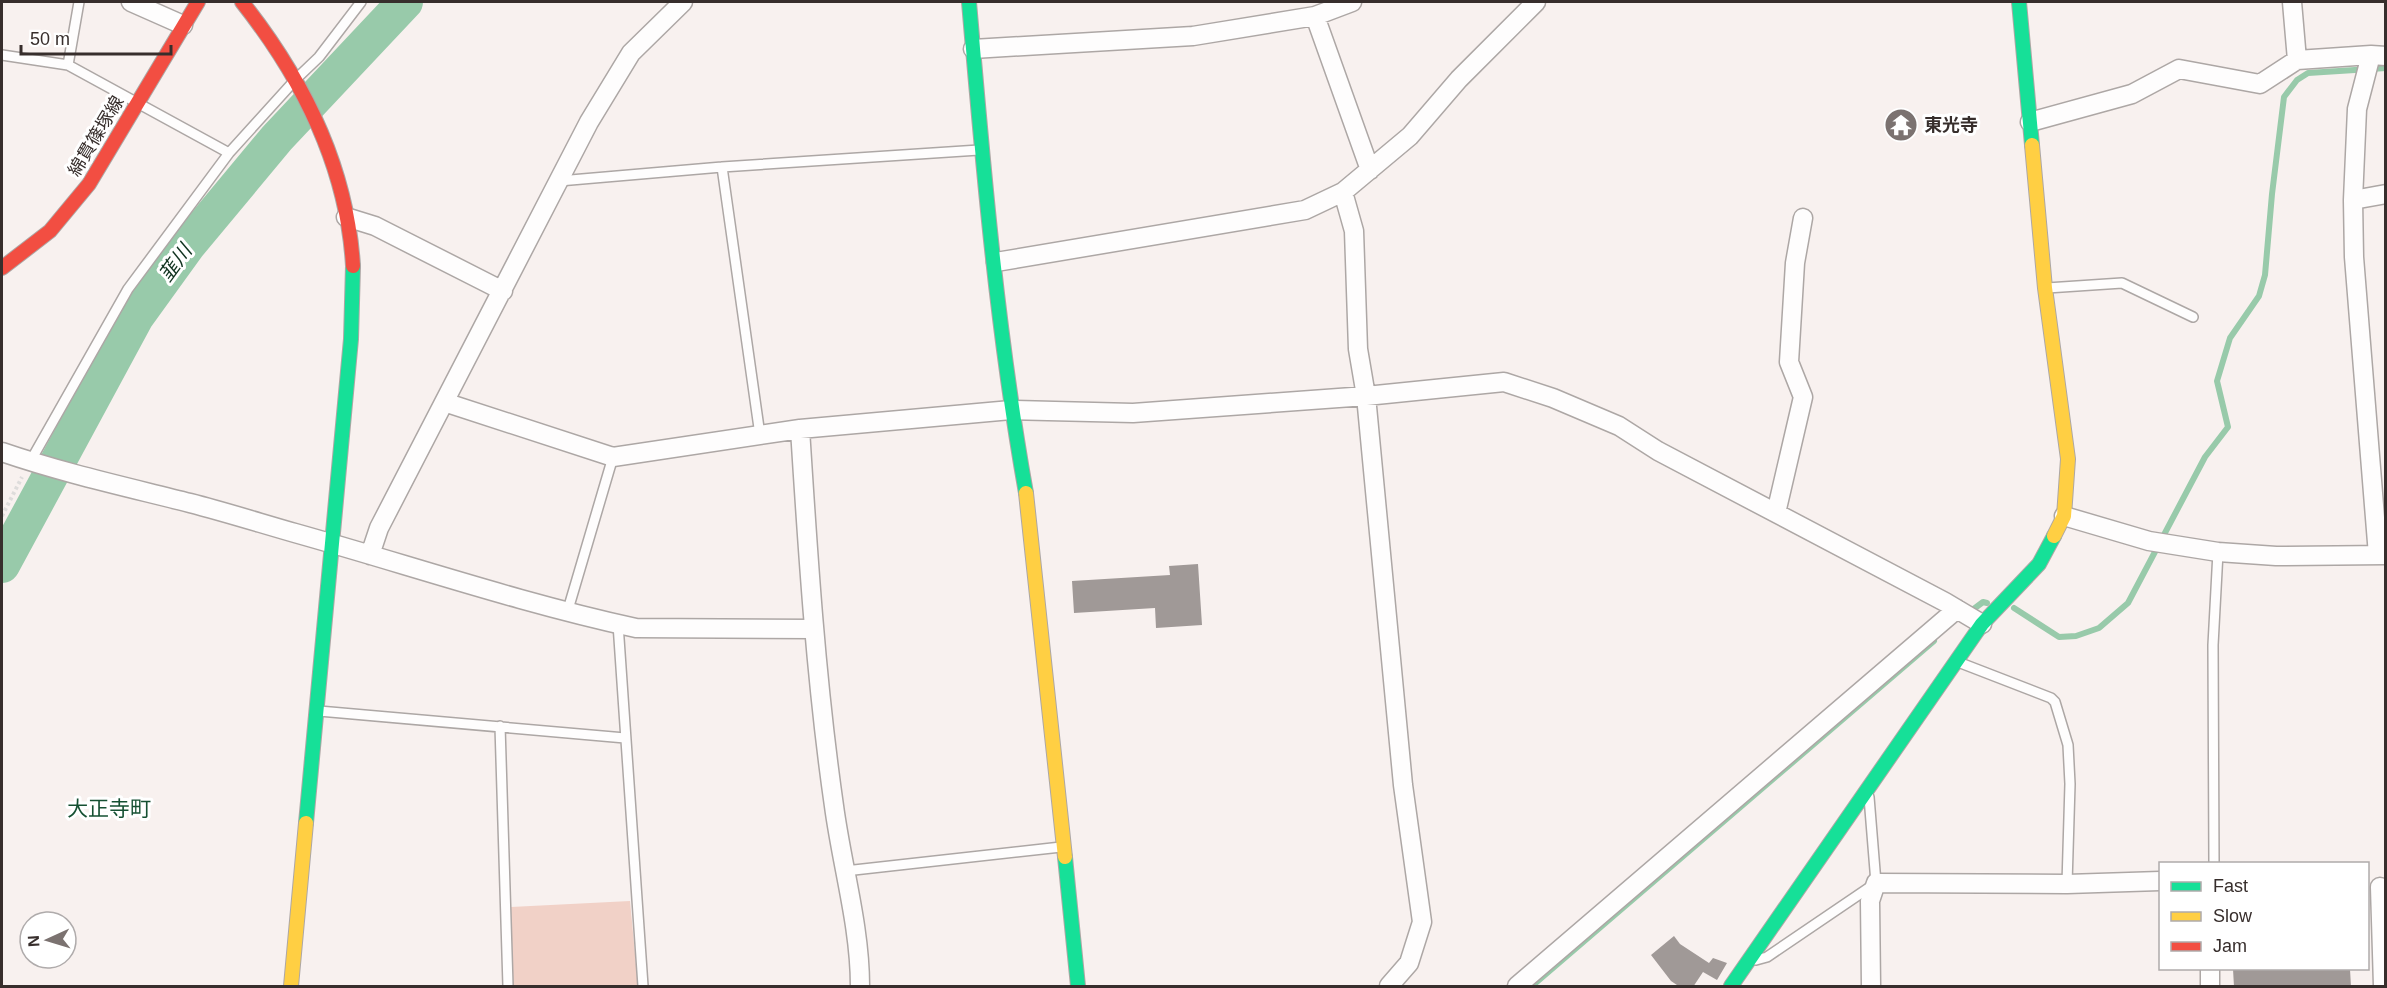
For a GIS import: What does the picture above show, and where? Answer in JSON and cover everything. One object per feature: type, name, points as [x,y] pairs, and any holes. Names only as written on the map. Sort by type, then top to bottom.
[{"type":"street","points":[[131,2],[183,25]]},
{"type":"street","name":"綿貫篠塚線","points":[[2,268],[50,231],[89,184],[198,2]]},
{"type":"street","points":[[242,2],[259,22],[297,81],[317,120],[342,192],[352,251],[351,339],[291,987]]},
{"type":"street","points":[[370,555],[379,528],[589,122],[632,53],[683,2]]},
{"type":"street","points":[[969,2],[982,150],[1011,410],[1027,499],[1078,987]]},
{"type":"street","points":[[973,50],[1193,36],[1315,16],[1352,2]]},
{"type":"street","points":[[996,262],[1305,210],[1343,192],[1410,136],[1459,79],[1536,2]]},
{"type":"street","points":[[1731,987],[1982,624],[2039,564],[2064,516],[2068,459],[2045,288],[2019,2]]},
{"type":"street","points":[[2292,2],[2297,60]]},
{"type":"street","points":[[1315,16],[1370,170]]},
{"type":"street","points":[[2030,122],[2132,94],[2179,69],[2260,84],[2297,60],[2378,56],[2356,110],[2352,200],[2354,257],[2382,555],[2276,556],[2218,552],[2149,541],[2064,516]]},
{"type":"street","points":[[1343,192],[1354,231],[1358,349],[1366,396],[1403,784],[1422,922],[1409,963],[1389,987]]},
{"type":"street","points":[[2352,200],[2385,194]]},
{"type":"street","points":[[346,217],[375,226],[503,291]]},
{"type":"street","points":[[1776,513],[1803,397],[1789,362],[1795,262],[1803,218]]},
{"type":"street","points":[[444,402],[613,457],[800,429],[1011,410],[1133,413],[1366,396],[1504,382],[1553,398],[1619,426],[1658,451],[1982,624]]},
{"type":"street","points":[[800,429],[813,629],[834,807],[860,958],[861,987]]},
{"type":"street","points":[[2,452],[74,475],[332,543],[567,613],[636,628],[813,629]]},
{"type":"street","points":[[1517,987],[1957,609]]},
{"type":"street","points":[[1871,987],[1870,901],[1876,883],[2067,884],[2159,881]]},
{"type":"street","points":[[2378,887],[2383,987]]},
{"type":"street","points":[[2210,970],[2210,987]]},
{"type":"lane","points":[[68,65],[79,2]]},
{"type":"lane","points":[[32,462],[128,289],[230,153],[319,57],[361,2]]},
{"type":"lane","points":[[2,55],[68,65],[136,104],[230,153]]},
{"type":"lane","points":[[559,181],[722,166],[982,150]]},
{"type":"lane","points":[[722,166],[760,435]]},
{"type":"lane","points":[[2045,288],[2122,282],[2193,318]]},
{"type":"lane","points":[[567,613],[613,457]]},
{"type":"lane","points":[[2214,862],[2213,645],[2218,552]]},
{"type":"lane","points":[[618,624],[643,987]]},
{"type":"lane","points":[[1955,662],[2051,698],[2055,702],[2068,745],[2070,784],[2067,884]]},
{"type":"lane","points":[[316,711],[626,738]]},
{"type":"lane","points":[[500,726],[508,987]]},
{"type":"lane","points":[[1748,962],[1767,957],[1876,883],[1868,789]]},
{"type":"lane","points":[[845,871],[1064,847]]},
{"type":"path","points":[[2,516],[32,462]]},
{"type":"shaded area","points":[[630,901],[638,986],[512,986],[511,907]]},
{"type":"building","points":[[1198,564],[1202,625],[1156,628],[1155,608],[1074,613],[1072,581],[1170,575],[1169,566]]},
{"type":"building","points":[[1674,936],[1680,944],[1709,963],[1713,958],[1727,963],[1717,980],[1703,972],[1693,987],[1680,987],[1671,981],[1651,955]]},
{"type":"building","points":[[2233,970],[2350,970],[2351,987],[2234,987]]},
{"type":"waterway","name":"韮川","points":[[2,565],[136,317],[188,245],[277,138],[405,2]]},
{"type":"waterway","points":[[2014,608],[2059,637],[2076,636],[2099,628],[2128,603],[2205,457],[2228,427],[2217,381],[2230,338],[2259,296],[2265,275],[2284,97],[2297,80],[2308,73],[2386,68]]},
{"type":"waterway","points":[[1971,611],[1983,602],[1987,603]]},
{"type":"waterway","points":[[1532,986],[1934,641]]},
{"type":"traffic: fast","points":[[969,2],[999,310],[1026,493]]},
{"type":"traffic: fast","points":[[2019,2],[2032,145]]},
{"type":"traffic: fast","points":[[306,823],[351,339],[353,266]]},
{"type":"traffic: fast","points":[[1731,986],[1982,624],[2039,564],[2054,536]]},
{"type":"traffic: fast","points":[[1065,857],[1078,986]]},
{"type":"traffic: slow","points":[[2032,145],[2045,288],[2068,459],[2064,516],[2054,536]]},
{"type":"traffic: slow","points":[[1026,493],[1065,857]]},
{"type":"traffic: slow","points":[[291,986],[306,823]]},
{"type":"traffic: jam","points":[[2,268],[50,231],[89,184],[198,2]]},
{"type":"traffic: jam","points":[[242,2],[284,62],[318,125],[342,193],[353,266]]},
{"type":"place","name":"東光寺","points":[[1901,125]]},
{"type":"district","name":"大正寺町","points":[[109,809]]}]
